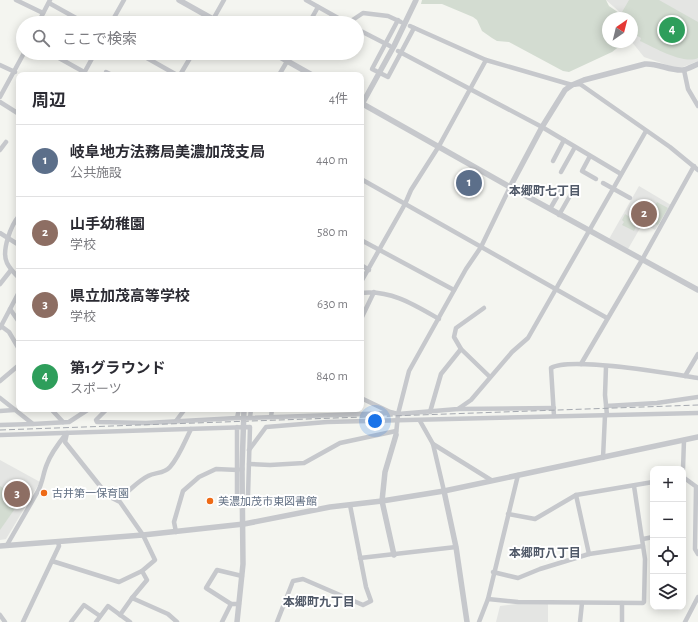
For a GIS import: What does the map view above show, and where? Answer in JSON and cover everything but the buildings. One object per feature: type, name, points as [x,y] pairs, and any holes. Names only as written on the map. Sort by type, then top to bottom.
[{"type":"street","points":[[16,0],[43,13]]},
{"type":"street","points":[[115,16],[124,0]]},
{"type":"street","points":[[179,0],[204,16]]},
{"type":"street","points":[[215,16],[224,0]]},
{"type":"street","points":[[306,0],[335,16]]},
{"type":"street","points":[[364,99],[380,73],[416,0]]},
{"type":"street","points":[[42,16],[49,2],[70,16]]},
{"type":"street","points":[[313,16],[318,7]]},
{"type":"street","points":[[358,16],[363,13],[388,16],[400,21],[384,44],[372,69],[388,77],[412,27],[486,60],[572,85],[580,84],[696,168],[581,364]]},
{"type":"street","points":[[364,33],[390,46]]},
{"type":"street","points":[[400,52],[542,127],[621,174]]},
{"type":"street","points":[[0,97],[21,60]]},
{"type":"street","points":[[62,60],[82,72]]},
{"type":"street","points":[[85,72],[91,60]]},
{"type":"street","points":[[150,60],[172,72]]},
{"type":"street","points":[[182,72],[189,60]]},
{"type":"street","points":[[364,278],[380,251],[411,190],[438,146],[486,60]]},
{"type":"street","points":[[281,72],[287,61],[307,72]]},
{"type":"street","points":[[394,555],[382,501],[385,472],[396,433],[396,413],[409,371],[480,247],[542,127],[562,94],[572,85],[645,64],[652,63],[670,69],[684,70],[698,64]]},
{"type":"street","points":[[0,65],[15,72]]},
{"type":"street","points":[[684,70],[688,89],[696,100],[698,106]]},
{"type":"street","points":[[0,102],[16,112]]},
{"type":"street","points":[[364,106],[698,290]]},
{"type":"street","points":[[458,409],[471,400],[490,377],[528,338],[646,131]]},
{"type":"street","points":[[553,161],[564,140]]},
{"type":"street","points":[[0,150],[6,142]]},
{"type":"street","points":[[561,172],[575,147]]},
{"type":"street","points":[[590,156],[582,171],[596,179]]},
{"type":"street","points":[[364,181],[480,247],[557,288],[607,318]]},
{"type":"street","points":[[603,183],[630,198]]},
{"type":"street","points":[[550,209],[560,190]]},
{"type":"street","points":[[560,215],[571,194]]},
{"type":"street","points":[[16,219],[12,224],[8,238],[5,258],[11,270],[16,275]]},
{"type":"street","points":[[0,233],[16,243]]},
{"type":"street","points":[[364,242],[454,290]]},
{"type":"street","points":[[364,267],[369,270]]},
{"type":"street","points":[[0,284],[11,270]]},
{"type":"street","points":[[364,293],[374,292],[402,298],[439,319]]},
{"type":"street","points":[[364,313],[374,292]]},
{"type":"street","points":[[16,298],[0,327],[8,332],[16,344]]},
{"type":"street","points":[[484,308],[456,328],[454,337],[461,349],[490,377]]},
{"type":"street","points":[[10,309],[16,318]]},
{"type":"street","points":[[430,412],[441,374],[461,349]]},
{"type":"street","points":[[685,376],[698,354]]},
{"type":"street","points":[[554,416],[551,368],[557,365],[581,364],[698,378]]},
{"type":"street","points":[[603,458],[606,415],[606,367]]},
{"type":"street","points":[[0,381],[14,369]]},
{"type":"street","points":[[606,406],[650,404],[698,397]]},
{"type":"street","points":[[0,398],[14,410]]},
{"type":"street","points":[[364,399],[396,413]]},
{"type":"street","points":[[104,412],[96,420],[97,422],[176,422],[237,418],[430,412],[458,409],[554,408]]},
{"type":"street","points":[[0,411],[14,410]]},
{"type":"street","points":[[17,412],[33,424]]},
{"type":"street","points":[[54,412],[63,422]]},
{"type":"street","points":[[0,425],[69,422],[84,412]]},
{"type":"street","points":[[176,422],[183,412]]},
{"type":"street","points":[[237,418],[238,412]]},
{"type":"street","points":[[240,469],[244,412]]},
{"type":"street","points":[[250,418],[251,412]]},
{"type":"street","points":[[271,417],[272,412]]},
{"type":"street","points":[[249,450],[266,427],[327,422],[397,420],[420,421],[698,413]]},
{"type":"street","points":[[420,421],[433,444],[444,491],[456,547],[467,622]]},
{"type":"street","points":[[237,427],[244,506],[242,576],[237,622]]},
{"type":"street","points":[[0,434],[250,427],[248,496],[244,506]]},
{"type":"street","points":[[117,500],[128,493],[141,479],[151,474],[159,474],[170,467],[191,429]]},
{"type":"street","points":[[52,561],[119,582],[142,571],[155,560],[143,535],[120,502],[108,496],[65,442],[67,433]]},
{"type":"street","points":[[6,545],[43,482],[47,463],[56,447],[67,433]]},
{"type":"street","points":[[249,464],[270,465],[304,463],[340,443],[396,433]]},
{"type":"street","points":[[0,546],[143,535],[244,524],[330,507],[382,501],[444,491],[698,437]]},
{"type":"street","points":[[683,466],[684,440]]},
{"type":"street","points":[[433,444],[491,480]]},
{"type":"street","points":[[176,532],[174,522],[183,490],[199,477],[216,469],[240,469]]},
{"type":"street","points":[[479,622],[488,599],[493,572],[518,475]]},
{"type":"street","points":[[686,479],[697,488],[695,549],[698,554]]},
{"type":"street","points":[[508,514],[535,519],[576,495],[650,483]]},
{"type":"street","points":[[488,599],[518,602],[643,604],[645,559],[634,486]]},
{"type":"street","points":[[576,495],[589,554]]},
{"type":"street","points":[[277,622],[293,581],[295,580],[303,579],[363,605],[371,601],[366,587],[350,505]]},
{"type":"street","points":[[643,539],[650,538]]},
{"type":"street","points":[[23,622],[52,561],[58,542]]},
{"type":"street","points":[[493,572],[518,578],[540,569],[589,554],[643,546]]},
{"type":"street","points":[[360,558],[456,547]]},
{"type":"street","points":[[239,604],[231,604],[206,588],[217,570],[242,576]]},
{"type":"street","points":[[120,615],[147,580],[142,571]]},
{"type":"street","points":[[685,622],[698,596]]},
{"type":"street","points":[[132,598],[168,614],[177,622]]},
{"type":"street","points":[[580,622],[582,603]]},
{"type":"street","points":[[622,603],[622,622]]},
{"type":"street","points":[[222,622],[231,604]]},
{"type":"street","points":[[71,622],[84,605],[100,616]]},
{"type":"street","points":[[96,622],[108,606],[130,622]]},
{"type":"shaded area","points":[[422,0],[606,0],[609,6],[618,12],[602,12],[602,48],[617,48],[612,52],[569,72],[563,71],[509,42],[497,41],[492,38],[482,31],[477,20],[473,17],[442,4],[421,4]]},
{"type":"shaded area","points":[[606,0],[698,0],[698,61],[683,67],[673,67],[644,57],[637,48],[638,12],[620,12]]},
{"type":"shaded area","points":[[629,0],[659,0],[698,22],[698,58],[692,60],[677,57],[660,51],[640,41],[641,38],[638,36],[638,12],[622,12]]},
{"type":"shaded area","points":[[639,186],[671,205],[655,230],[643,223],[628,249],[609,239]]},
{"type":"shaded area","points":[[657,202],[668,208],[658,225],[655,224],[653,227],[645,222]]},
{"type":"shaded area","points":[[625,214],[638,222],[634,231],[622,225],[624,222],[622,220]]},
{"type":"shaded area","points":[[0,460],[40,482],[6,539],[0,540]]},
{"type":"shaded area","points":[[0,486],[21,500],[0,530]]},
{"type":"shaded area","points":[[523,603],[548,604],[548,622],[496,622],[500,606]]},
{"type":"railway","points":[[0,430],[698,405]]},
{"type":"place","name":"第1グラウンド","points":[[672,30]]},
{"type":"place","name":"岐阜地方法務局美濃加茂支局","points":[[469,183]]},
{"type":"place","name":"山手幼稚園","points":[[644,214]]},
{"type":"place","name":"古井第一保育園","points":[[44,493]]},
{"type":"place","name":"県立加茂高等学校","points":[[17,494]]},
{"type":"place","name":"美濃加茂市東図書館","points":[[210,501]]},
{"type":"district","name":"本郷町七丁目","points":[[545,191]]},
{"type":"district","name":"本郷町八丁目","points":[[545,553]]},
{"type":"district","name":"本郷町九丁目","points":[[319,602]]}]
